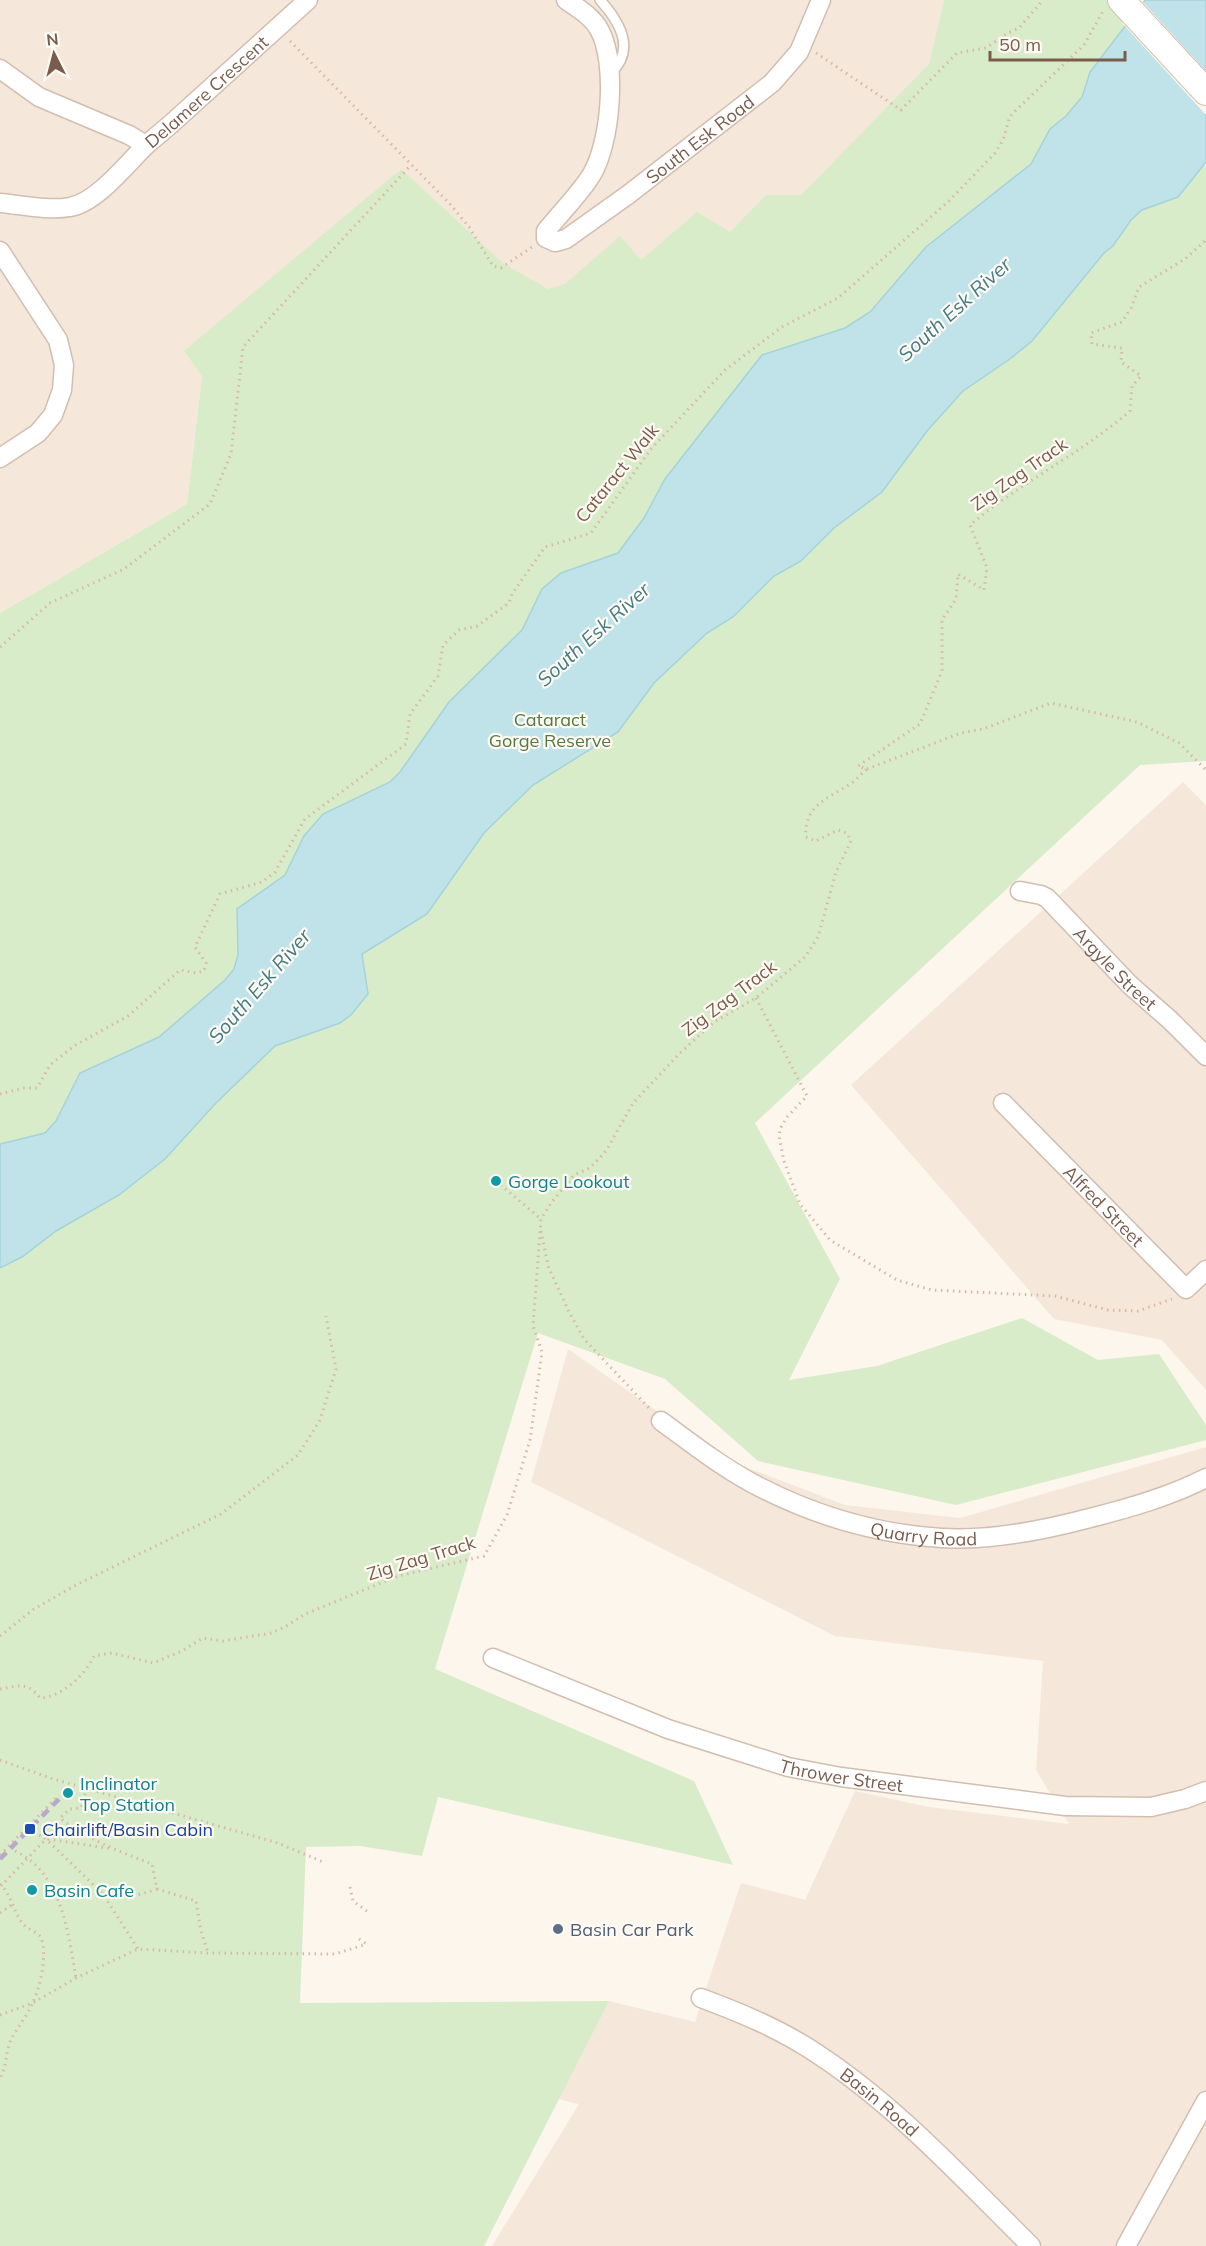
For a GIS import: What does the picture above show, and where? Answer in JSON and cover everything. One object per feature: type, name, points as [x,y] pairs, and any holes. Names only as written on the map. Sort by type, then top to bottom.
[{"type":"street","name":"Delamere Crescent","points":[[0,69],[39,97],[129,135],[146,145],[308,0]]},
{"type":"street","points":[[546,238],[546,231],[591,175],[602,155],[608,128],[610,75],[601,32],[583,12],[566,0]]},
{"type":"street","name":"South Esk Road","points":[[546,238],[555,242],[566,239],[629,194],[772,83],[799,52],[821,0]]},
{"type":"street","points":[[1116,2],[1206,92]]},
{"type":"street","points":[[0,203],[57,208],[73,207],[98,193],[146,145]]},
{"type":"street","points":[[0,251],[58,340],[64,365],[62,390],[53,415],[38,433],[0,458]]},
{"type":"street","name":"Argyle Street","points":[[1020,891],[1041,894],[1047,898],[1130,985],[1206,1056]]},
{"type":"street","name":"Alfred Street","points":[[1003,1103],[1186,1288]]},
{"type":"street","points":[[1186,1288],[1206,1270]]},
{"type":"street","name":"Quarry Road","points":[[661,1421],[710,1458],[752,1483],[824,1515],[905,1534],[945,1538],[1002,1535],[1046,1529],[1131,1508],[1206,1478]]},
{"type":"street","name":"Thrower Street","points":[[493,1658],[668,1729],[788,1767],[841,1777],[1065,1806],[1114,1808],[1151,1807],[1185,1799],[1206,1791]]},
{"type":"street","name":"Basin Road","points":[[701,1998],[778,2030],[848,2075],[901,2120],[1031,2246]]},
{"type":"street","points":[[1126,2246],[1206,2101]]},
{"type":"lane","points":[[600,0],[617,22],[624,45],[620,64],[610,75]]},
{"type":"path","points":[[802,44],[901,110],[957,52],[986,48],[1019,28],[1043,0]]},
{"type":"path","name":"Cataract Walk","points":[[0,1094],[23,1088],[38,1088],[50,1065],[74,1046],[128,1016],[180,970],[196,973],[204,971],[206,963],[195,947],[220,894],[262,882],[269,877],[275,872],[305,819],[406,744],[410,714],[438,676],[443,645],[459,630],[477,626],[509,603],[512,594],[545,548],[591,533],[651,449],[725,370],[782,327],[838,298],[949,201],[995,153],[1003,140],[1010,116],[1084,45],[1102,11],[1116,2]]},
{"type":"path","points":[[278,28],[469,227],[493,267],[501,268],[546,238]]},
{"type":"path","points":[[0,647],[50,603],[124,569],[210,504],[231,454],[243,347],[411,165]]},
{"type":"path","name":"Zig Zag Track","points":[[867,769],[858,766],[920,724],[942,671],[942,620],[956,599],[958,574],[984,591],[987,568],[970,525],[999,501],[1108,430],[1130,411],[1132,386],[1141,376],[1121,362],[1122,348],[1092,344],[1091,333],[1122,322],[1131,308],[1139,287],[1185,259],[1206,240]]},
{"type":"path","points":[[867,769],[962,733],[983,729],[1051,703],[1137,722],[1179,743],[1206,770]]},
{"type":"path","name":"Zig Zag Track","points":[[0,1689],[26,1685],[40,1698],[51,1697],[88,1668],[94,1656],[112,1653],[153,1663],[182,1651],[203,1638],[223,1641],[271,1633],[305,1614],[398,1576],[484,1556],[507,1515],[530,1440],[542,1352],[533,1326],[541,1219],[574,1175],[590,1168],[606,1151],[633,1103],[679,1054],[714,1022],[756,998],[805,957],[818,938],[836,872],[851,841],[847,834],[838,831],[816,841],[806,837],[805,830],[813,809],[828,795],[851,783],[867,769]]},
{"type":"path","points":[[756,998],[807,1096],[780,1128],[779,1136],[784,1161],[800,1204],[830,1240],[897,1280],[932,1290],[1055,1296],[1108,1310],[1138,1311],[1170,1301],[1186,1288]]},
{"type":"path","points":[[496,1181],[541,1219]]},
{"type":"path","points":[[541,1229],[548,1266],[584,1339],[661,1421]]},
{"type":"path","points":[[0,1636],[34,1609],[76,1584],[220,1514],[298,1455],[320,1420],[336,1369],[326,1316]]},
{"type":"path","points":[[0,1760],[50,1778],[278,1843],[323,1863]]},
{"type":"path","points":[[87,1788],[81,1808],[70,1809],[60,1818],[68,1825],[152,1864],[157,1889]]},
{"type":"path","points":[[0,1855],[58,1795]]},
{"type":"path","points":[[0,2078],[6,2067],[10,2041],[33,2003],[41,1979],[43,1945],[41,1938],[34,1930],[24,1925],[7,1890],[1,1885],[46,1839],[68,1825]]},
{"type":"path","points":[[34,1832],[46,1839],[103,1894],[138,1949]]},
{"type":"path","points":[[46,1839],[118,1850]]},
{"type":"path","points":[[15,1851],[29,1858],[50,1882],[64,1915],[76,1978]]},
{"type":"path","points":[[350,1887],[353,1900],[368,1912]]},
{"type":"path","points":[[103,1894],[120,1898],[136,1896],[157,1889],[196,1901],[201,1931],[208,1953]]},
{"type":"path","points":[[0,1913],[13,1904]]},
{"type":"path","points":[[0,2014],[33,2003],[76,1978],[138,1949],[208,1953],[335,1954],[367,1944],[359,1939]]},
{"type":"shaded area","points":[[0,0],[944,0],[929,64],[829,195],[730,232],[641,261],[545,302],[400,169],[202,376],[187,504],[0,613]]},
{"type":"shaded area","points":[[1183,782],[1206,805],[1206,1390],[1162,1340],[1054,1319],[851,1085]]},
{"type":"shaded area","points":[[568,1349],[727,1460],[845,1505],[960,1518],[1206,1447],[1206,2246],[492,2246],[579,2104],[553,2098],[609,2001],[695,2022],[741,1883],[805,1900],[855,1791],[929,1807],[1069,1824],[1036,1770],[1043,1661],[835,1636],[531,1482]]},
{"type":"green space","name":"Cataract Gorge Reserve","points":[[944,0],[1125,0],[1206,168],[1206,761],[1140,765],[755,1123],[840,1279],[789,1380],[877,1366],[1022,1318],[1098,1360],[1159,1354],[1206,1425],[1206,1440],[956,1505],[758,1461],[665,1379],[538,1333],[435,1669],[694,1781],[733,1865],[438,1797],[422,1856],[360,1846],[306,1847],[300,2003],[609,2001],[484,2246],[0,2246],[0,613],[187,504],[202,376],[184,351],[401,169],[504,264],[548,289],[565,284],[620,236],[641,260],[697,212],[730,232],[766,195],[801,195],[929,64]]},
{"type":"water","name":"South Esk River","points":[[1145,0],[1206,0],[1206,162],[1178,197],[1142,210],[1131,220],[1113,246],[1104,253],[1032,341],[963,391],[927,431],[882,492],[834,528],[801,561],[774,576],[733,617],[707,633],[654,683],[618,732],[533,785],[484,833],[427,914],[362,954],[368,994],[351,1015],[340,1023],[275,1046],[216,1103],[165,1159],[119,1195],[56,1231],[22,1257],[0,1268],[0,1144],[45,1133],[56,1121],[80,1073],[159,1037],[225,980],[234,969],[238,955],[237,909],[285,875],[304,836],[323,814],[390,782],[400,772],[449,702],[522,630],[542,589],[561,573],[618,553],[644,518],[665,479],[762,355],[845,328],[870,312],[926,247],[1031,164],[1050,129],[1066,116],[1082,97],[1090,72]]},
{"type":"pier","points":[[1141,0],[1206,71],[1206,115],[1122,23]]},
{"type":"railway","points":[[0,1859],[61,1797]]},
{"type":"place","name":"Gorge Lookout","points":[[496,1181]]},
{"type":"place","name":"Inclinator Top Station","points":[[68,1793]]},
{"type":"place","name":"Chairlift/Basin Cabin","points":[[30,1829]]},
{"type":"place","name":"Basin Cafe","points":[[32,1890]]},
{"type":"place","name":"Basin Car Park","points":[[558,1929]]}]
